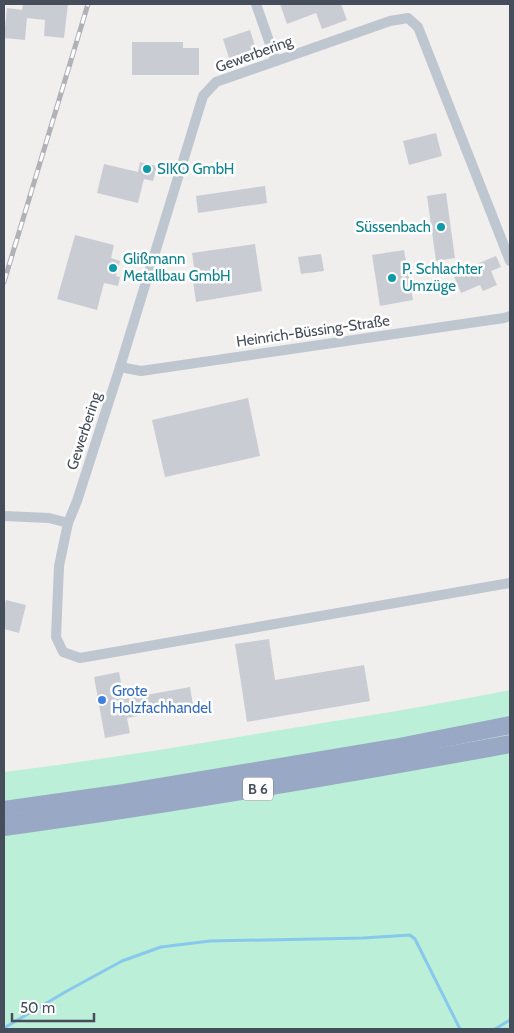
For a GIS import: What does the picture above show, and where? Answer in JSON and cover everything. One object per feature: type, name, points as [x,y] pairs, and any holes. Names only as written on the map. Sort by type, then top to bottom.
[{"type":"highway","name":"B 6","points":[[4,810],[134,791],[384,750],[510,725]]},
{"type":"highway","name":"B 6","points":[[4,827],[245,791],[510,744]]},
{"type":"street","points":[[256,4],[276,61]]},
{"type":"street","name":"Gewerbering","points":[[510,261],[418,27],[408,18],[390,21],[216,82],[203,96],[120,367],[68,524],[59,566],[56,637],[62,652],[80,658],[510,583]]},
{"type":"street","name":"Heinrich-Büssing-Straße","points":[[120,367],[141,372],[510,316]]},
{"type":"street","points":[[4,516],[49,518],[68,524]]},
{"type":"green space","points":[[510,690],[510,1029],[4,1029],[4,772],[173,748],[392,712]]},
{"type":"building","points":[[23,4],[68,4],[64,38],[44,36],[45,20],[27,18],[25,40],[4,38],[7,8],[22,10]]},
{"type":"building","points":[[280,4],[341,4],[347,20],[322,29],[316,13],[287,24]]},
{"type":"building","points":[[250,30],[256,49],[229,58],[223,39]]},
{"type":"building","points":[[132,42],[183,42],[183,48],[199,48],[199,75],[132,75]]},
{"type":"building","points":[[436,133],[442,156],[409,165],[403,141]]},
{"type":"building","points":[[140,162],[157,166],[153,181],[144,179],[138,203],[97,193],[104,164],[138,172]]},
{"type":"building","points":[[265,186],[267,203],[198,213],[196,196]]},
{"type":"building","name":"Süssenbach","points":[[446,193],[455,258],[436,261],[427,196]]},
{"type":"building","points":[[75,235],[114,245],[111,258],[120,261],[116,276],[120,277],[118,286],[104,283],[97,310],[57,299]]},
{"type":"building","points":[[255,244],[262,291],[196,302],[193,281],[196,280],[192,253]]},
{"type":"building","name":"P. Schlachter Umzüge","points":[[404,250],[413,300],[380,306],[372,255]]},
{"type":"building","points":[[321,254],[324,271],[301,274],[298,257]]},
{"type":"building","points":[[496,256],[501,267],[491,271],[497,285],[483,291],[480,285],[461,293],[453,274]]},
{"type":"building","points":[[248,398],[260,456],[165,477],[152,420]]},
{"type":"building","points":[[6,600],[26,605],[19,633],[4,629]]},
{"type":"building","points":[[269,639],[275,680],[364,665],[370,701],[247,722],[235,644]]},
{"type":"building","points":[[119,672],[124,699],[190,687],[193,705],[127,718],[130,733],[105,738],[94,677]]},
{"type":"waterway","points":[[4,1028],[122,961],[161,947],[210,941],[363,938],[410,935],[415,939],[460,1029]]},
{"type":"waterway","points":[[495,1029],[510,1020]]},
{"type":"railway","points":[[4,282],[88,4]]},
{"type":"place","name":"SIKO GmbH","points":[[147,169]]},
{"type":"place","name":"Süssenbach","points":[[441,227]]},
{"type":"place","name":"Glißmann Metallbau GmbH","points":[[113,268]]},
{"type":"place","name":"P. Schlachter Umzüge","points":[[392,278]]},
{"type":"place","name":"Grote Holzfachhandel","points":[[102,700]]}]
